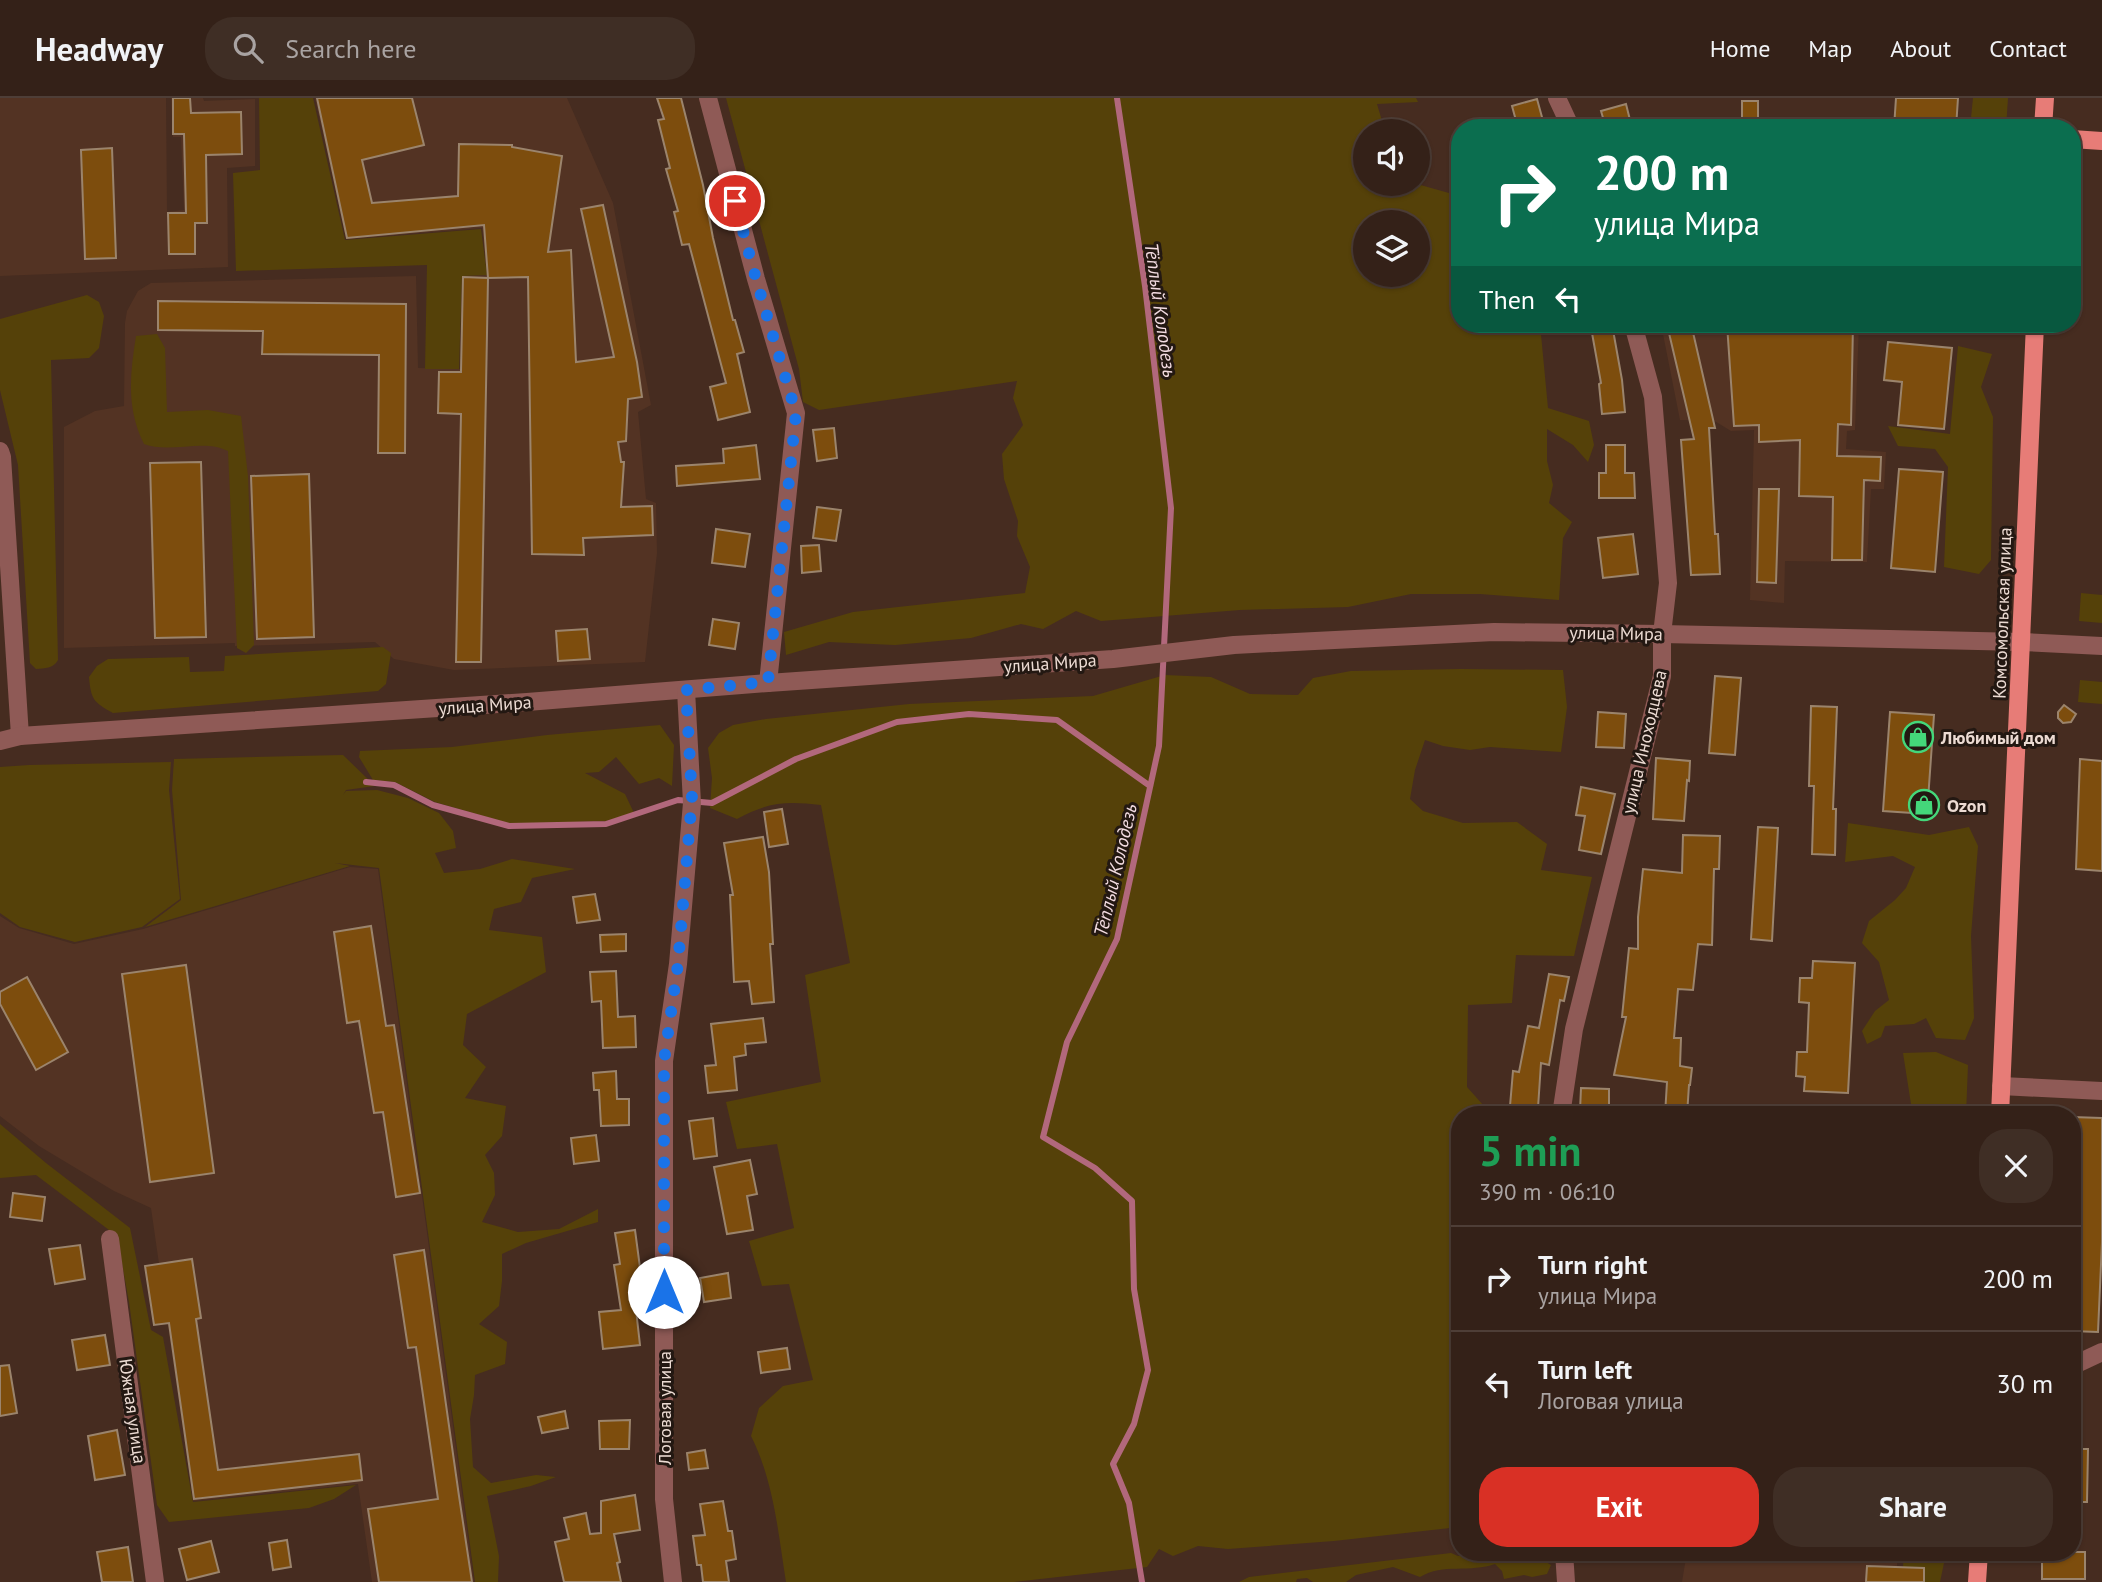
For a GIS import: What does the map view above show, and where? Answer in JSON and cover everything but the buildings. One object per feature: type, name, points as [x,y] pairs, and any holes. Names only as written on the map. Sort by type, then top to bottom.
[{"type":"main road","points":[[2044,119],[2045,98]]},
{"type":"main road","points":[[2081,140],[2102,141]]},
{"type":"main road","name":"Комсомольская улица","points":[[2000,1106],[2035,333]]},
{"type":"main road","points":[[1978,1582],[1979,1561]]},
{"type":"street","points":[[708,98],[756,279],[796,413],[768,682]]},
{"type":"street","points":[[1557,98],[1568,119]]},
{"type":"street","name":"улица Иноходцева","points":[[1562,1106],[1574,1029],[1662,676],[1662,634],[1668,583],[1653,397],[1635,333]]},
{"type":"street","points":[[0,451],[20,736]]},
{"type":"street","name":"улица Мира","points":[[0,741],[20,736],[1112,659],[1234,645],[1494,632],[2022,642],[2102,646]]},
{"type":"street","name":"Логовая улица","points":[[673,1582],[664,1499],[664,1061],[678,964],[692,798],[686,690]]},
{"type":"street","points":[[2001,1086],[2102,1090]]},
{"type":"street","name":"Южная улица","points":[[110,1239],[155,1582]]},
{"type":"street","points":[[2081,1362],[2102,1352]]},
{"type":"street","points":[[1565,1561],[1566,1582]]},
{"type":"shaded area","points":[[0,98],[166,98],[167,212],[184,210],[181,137],[173,137],[171,98],[203,98],[204,101],[255,99],[255,166],[227,168],[228,267],[0,276]]},
{"type":"shaded area","points":[[259,98],[313,98],[345,240],[481,229],[487,275],[462,276],[459,369],[425,369],[427,265],[236,271],[233,173],[260,170]]},
{"type":"shaded area","points":[[315,98],[567,98],[613,203],[651,405],[638,412],[646,499],[656,503],[657,553],[645,662],[454,670],[394,659],[375,642],[64,648],[64,427],[95,411],[124,406],[125,323],[127,311],[138,291],[151,283],[416,276],[418,368],[460,369],[462,276],[487,275],[482,228],[346,239]]},
{"type":"shaded area","points":[[726,98],[1416,98],[1418,102],[1377,104],[1381,119],[1353,119],[1353,196],[1430,196],[1430,188],[1451,194],[1451,333],[1541,333],[1548,408],[1589,421],[1594,445],[1588,462],[1573,445],[1547,429],[1547,461],[1553,485],[1549,503],[1572,522],[1563,538],[1559,600],[1480,594],[1411,594],[1348,607],[1240,610],[1101,621],[1076,611],[1043,629],[1021,624],[971,638],[895,645],[829,642],[786,655],[784,632],[853,612],[1025,593],[1030,567],[1017,536],[1018,521],[1004,479],[1002,454],[1023,425],[1013,398],[1017,381],[819,410],[803,402],[799,369]]},
{"type":"shaded area","points":[[1973,98],[2008,98],[2007,119],[1971,119]]},
{"type":"shaded area","points":[[87,295],[99,302],[104,316],[99,348],[89,358],[51,360],[58,660],[51,667],[36,669],[30,663],[18,465],[0,390],[0,319]]},
{"type":"shaded area","points":[[1663,333],[1859,333],[1855,430],[1847,431],[1846,449],[1886,452],[1884,489],[1871,489],[1867,562],[1785,561],[1784,603],[1750,600],[1754,430],[1731,431],[1713,420],[1680,420]]},
{"type":"shaded area","points":[[157,334],[165,348],[167,412],[208,410],[241,416],[248,476],[254,645],[246,653],[237,648],[228,451],[208,446],[154,447],[144,444],[134,417],[131,377],[136,336]]},
{"type":"shaded area","points":[[1958,346],[1992,354],[1981,387],[1993,417],[1991,560],[1979,574],[1944,567],[1948,467],[1935,449],[1898,446],[1888,426],[1950,434]]},
{"type":"shaded area","points":[[2081,593],[2102,595],[2102,623],[2079,621]]},
{"type":"shaded area","points":[[383,647],[391,653],[386,684],[378,691],[113,713],[94,699],[89,677],[97,666],[108,659],[189,657],[190,672],[224,671],[225,656]]},
{"type":"shaded area","points":[[1563,670],[1567,707],[1561,752],[1490,747],[1470,750],[1425,740],[1415,770],[1410,799],[1423,811],[1463,823],[1517,822],[1547,844],[1541,870],[1592,877],[1574,956],[1516,955],[1512,1003],[1468,1005],[1467,1087],[1484,1106],[1451,1106],[1451,1528],[1228,1549],[1198,1546],[1173,1556],[1159,1549],[1147,1567],[1014,1582],[786,1582],[770,1489],[751,1436],[759,1408],[783,1386],[813,1380],[789,1284],[762,1286],[749,1241],[794,1228],[777,1144],[737,1149],[726,1102],[821,1082],[805,975],[850,963],[821,805],[778,804],[758,809],[737,819],[710,808],[712,778],[708,748],[719,733],[733,725],[766,719],[909,704],[1093,696],[1165,675],[1211,677],[1250,694],[1298,695],[1313,678],[1351,671]]},
{"type":"shaded area","points":[[2080,680],[2102,682],[2102,704],[2078,702]]},
{"type":"shaded area","points":[[660,725],[674,745],[672,786],[659,778],[639,784],[616,757],[599,772],[585,773],[625,794],[634,813],[606,821],[511,824],[435,802],[395,782],[373,780],[359,757],[360,751],[452,747]]},
{"type":"shaded area","points":[[343,755],[375,786],[346,790],[343,795],[346,791],[377,790],[408,798],[439,813],[453,831],[456,848],[435,853],[444,873],[480,869],[512,859],[575,869],[532,878],[521,902],[494,909],[489,930],[542,937],[546,972],[467,1014],[463,1045],[486,1067],[465,1098],[506,1106],[502,1136],[485,1155],[494,1173],[495,1195],[482,1222],[518,1232],[559,1229],[598,1209],[598,1222],[526,1243],[502,1254],[499,1306],[479,1324],[507,1342],[505,1364],[475,1375],[470,1419],[473,1467],[491,1483],[536,1475],[556,1477],[487,1496],[499,1556],[498,1582],[475,1582],[379,868],[335,863],[350,866],[145,927],[181,900],[172,790],[174,759]]},
{"type":"shaded area","points":[[171,762],[169,790],[180,899],[142,927],[75,942],[20,927],[0,913],[0,767]]},
{"type":"shaded area","points":[[1848,823],[1929,835],[1969,827],[1978,846],[1971,936],[1974,1018],[1965,1040],[1936,1038],[1926,1018],[1914,1024],[1885,1026],[1881,1037],[1867,1044],[1862,1031],[1875,1011],[1889,1000],[1879,962],[1862,943],[1869,921],[1906,888],[1915,867],[1893,856],[1845,862]]},
{"type":"shaded area","points":[[350,867],[378,869],[474,1582],[372,1582],[358,1484],[193,1501],[151,1208],[114,1191],[39,1146],[0,1116],[0,916],[19,928],[74,944],[143,929]]},
{"type":"shaded area","points":[[1936,1052],[1968,1065],[1966,1106],[1910,1106],[1903,1053]]},
{"type":"shaded area","points":[[0,1124],[130,1228],[151,1330],[163,1337],[193,1502],[356,1485],[334,1499],[309,1508],[169,1522],[157,1505],[129,1302],[117,1236],[36,1175],[0,1178]]},
{"type":"shaded area","points":[[1451,1553],[1451,1561],[1544,1561],[1551,1565],[1547,1574],[1504,1579],[1502,1571],[1495,1564],[1438,1570],[1420,1577],[1393,1567],[1356,1575],[1346,1582],[1313,1582],[1307,1578],[1297,1579],[1296,1582],[1239,1582],[1249,1577]]},
{"type":"shaded area","points":[[1686,1561],[1897,1561],[1897,1582],[1682,1582]]},
{"type":"shaded area","points":[[1903,1561],[1944,1563],[1940,1582],[1902,1582]]},
{"type":"waterway","name":"Тёплый Колодезь","points":[[1117,98],[1145,286],[1171,508],[1159,746],[1117,939],[1067,1042],[1043,1137],[1095,1168],[1132,1201],[1134,1289],[1148,1370],[1134,1424],[1113,1464],[1129,1503],[1142,1582]]},
{"type":"waterway","points":[[366,782],[394,785],[433,805],[509,826],[606,824],[678,800],[712,803],[796,759],[897,722],[969,714],[1057,720],[1150,786]]},
{"type":"place","name":"Любимый дом","points":[[1918,737]]},
{"type":"place","name":"Ozon","points":[[1924,805]]},
{"type":"route","points":[[664,1292],[664,1061],[678,964],[692,798],[686,690],[768,682],[796,413],[735,201]]}]
